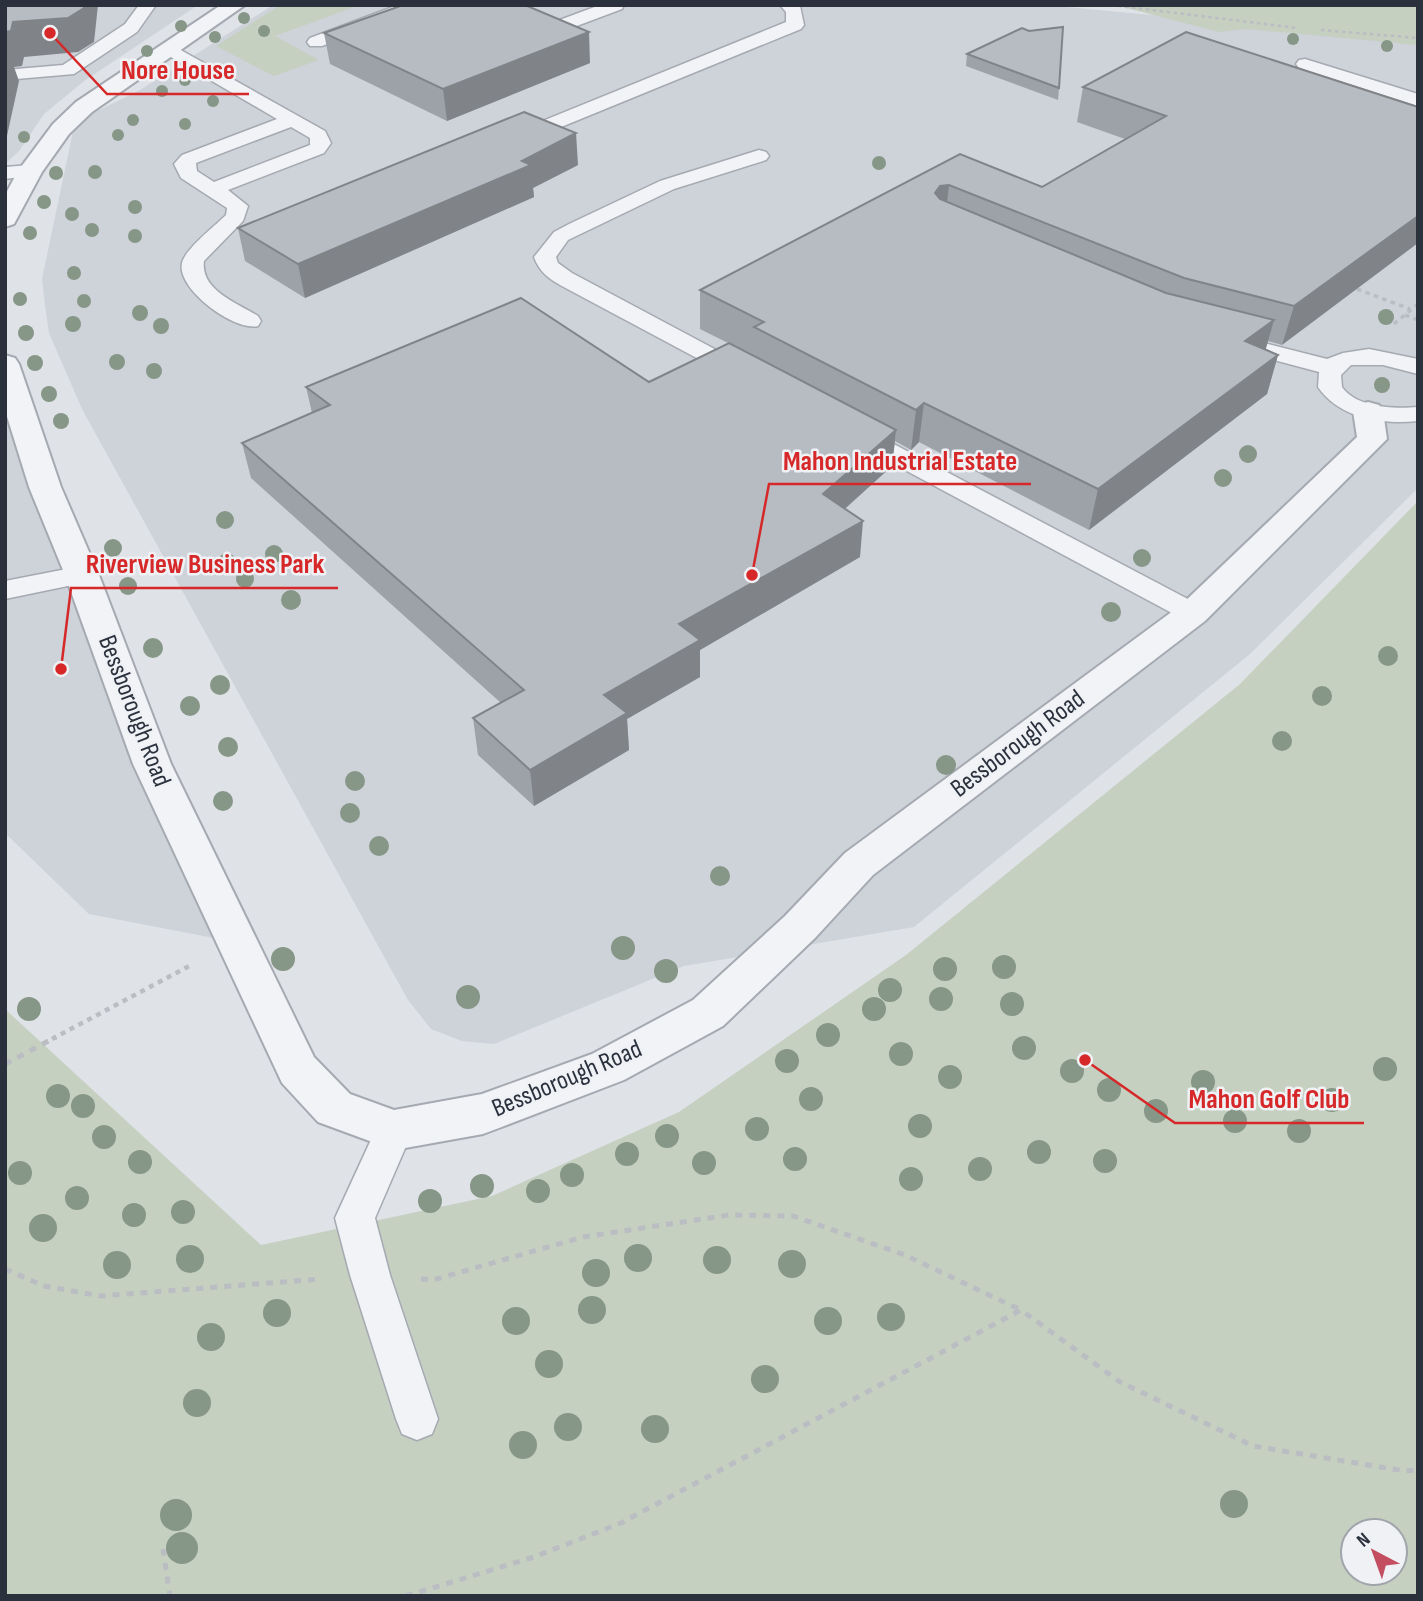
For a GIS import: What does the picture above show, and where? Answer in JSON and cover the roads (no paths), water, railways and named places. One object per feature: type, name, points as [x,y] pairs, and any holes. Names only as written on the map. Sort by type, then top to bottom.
[{"type":"street","points":[[5,219],[30,171],[61,129],[84,107],[232,6]]},
{"type":"street","name":"Bessborough Road","points":[[5,364],[45,488],[82,575],[152,764],[298,1070],[334,1108],[394,1130],[483,1114],[508,1105],[608,1067],[708,1013],[800,927],[859,864],[1193,613],[1372,439],[1368,411]]},
{"type":"lane","points":[[5,75],[68,70],[131,29],[148,5]]},
{"type":"lane","points":[[316,42],[414,5]]},
{"type":"lane","points":[[544,32],[617,5]]},
{"type":"lane","points":[[500,145],[795,25],[794,10],[788,5]]},
{"type":"lane","points":[[170,48],[318,135],[321,143],[317,149],[213,190]]},
{"type":"lane","points":[[1305,64],[1418,100]]},
{"type":"lane","points":[[250,321],[199,287],[192,278],[192,259],[236,218],[238,206],[188,174],[184,164],[189,159],[292,120]]},
{"type":"lane","points":[[759,156],[696,174],[632,201],[561,236],[545,257],[552,271],[764,385]]},
{"type":"lane","points":[[5,173],[30,171]]},
{"type":"lane","points":[[1205,334],[1333,368]]},
{"type":"lane","points":[[1414,362],[1381,357],[1355,357],[1333,368],[1329,376],[1330,386],[1351,405],[1387,416],[1418,414]]},
{"type":"lane","points":[[837,424],[1193,613]]},
{"type":"lane","points":[[5,590],[82,575]]},
{"type":"lane","points":[[394,1130],[355,1217],[370,1275],[417,1419]]},
{"type":"place","name":"Nore House","points":[[50,33]]},
{"type":"place","name":"Mahon Industrial Estate","points":[[752,575]]},
{"type":"place","name":"Riverview Business Park","points":[[61,669]]},
{"type":"place","name":"Mahon Golf Club","points":[[1085,1060]]}]
